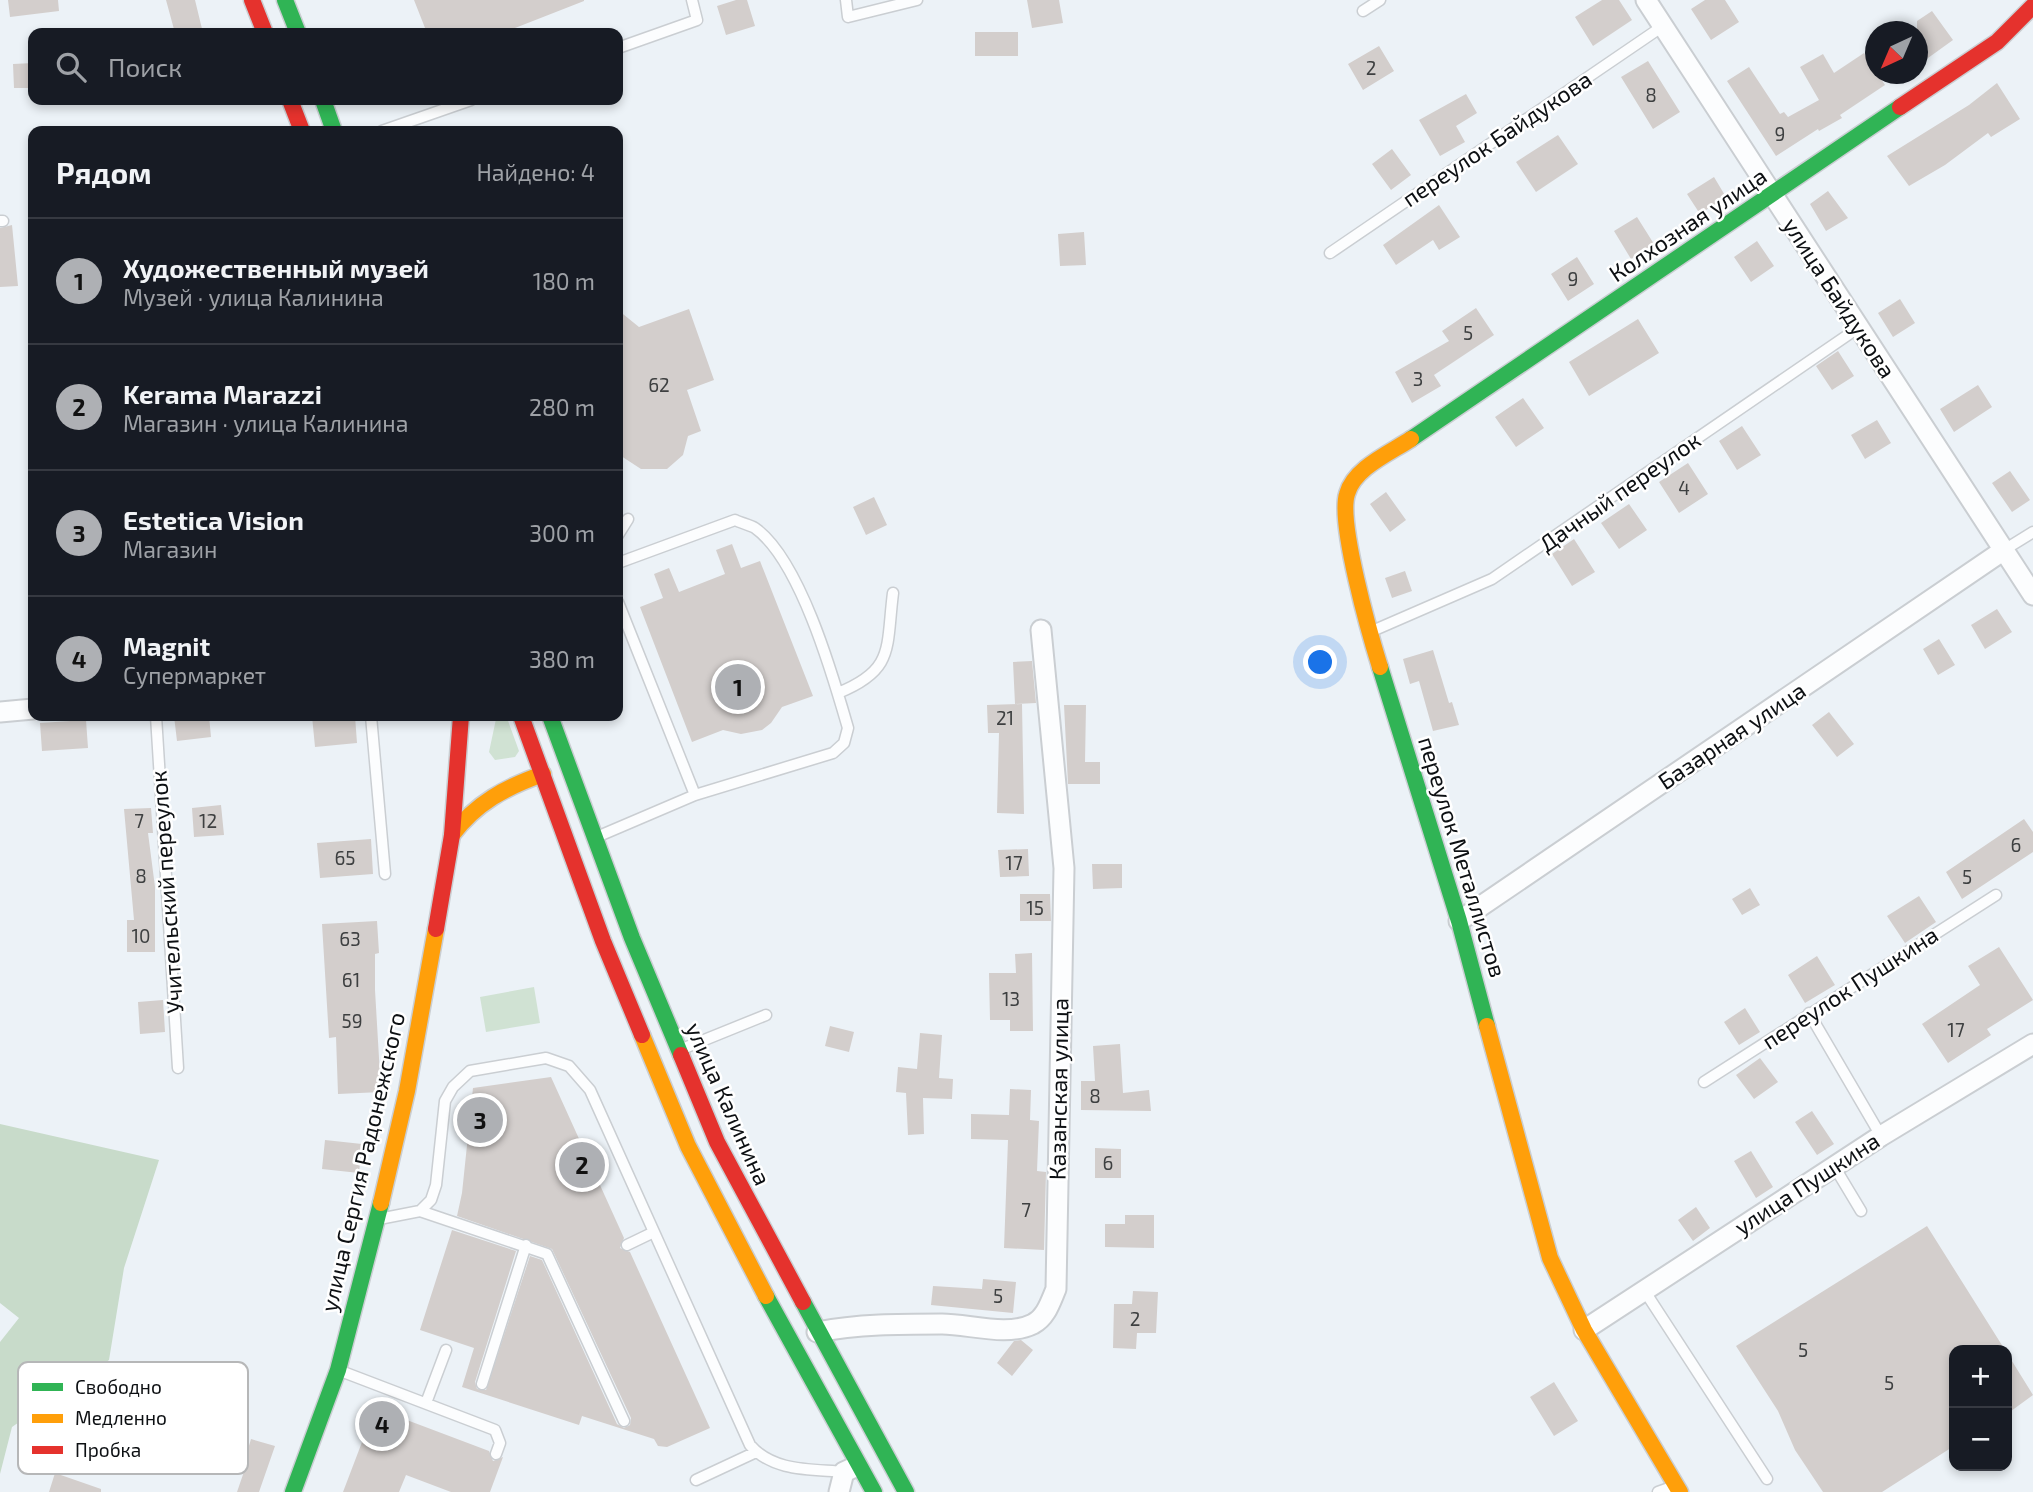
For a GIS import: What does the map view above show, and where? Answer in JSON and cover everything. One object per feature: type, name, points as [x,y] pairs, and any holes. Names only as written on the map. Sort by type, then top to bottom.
[{"type":"street","points":[[252,0],[263,28]]},
{"type":"street","points":[[285,0],[296,28]]},
{"type":"street","name":"улица Байдукова","points":[[1646,0],[2033,595]]},
{"type":"street","name":"Колхозная улица","points":[[1361,472],[1997,42],[2033,6]]},
{"type":"street","points":[[292,105],[300,126]]},
{"type":"street","points":[[325,105],[332,126]]},
{"type":"street","name":"переулок Металлистов","points":[[1361,472],[1347,493],[1345,517],[1369,632],[1459,921],[1550,1258],[1584,1330],[1678,1489]]},
{"type":"street","name":"Базарная улица","points":[[1459,921],[2004,550]]},
{"type":"street","name":"Казанская улица","points":[[817,1332],[851,1326],[931,1324],[1020,1330],[1035,1323],[1048,1311],[1055,1289],[1064,868],[1041,630]]},
{"type":"street","points":[[0,712],[28,709]]},
{"type":"street","name":"улица Сергия Радонежского","points":[[293,1492],[338,1370],[378,1219],[407,1091],[452,835],[469,769],[462,721]]},
{"type":"street","points":[[524,721],[603,941],[688,1146],[851,1469],[874,1492]]},
{"type":"street","name":"улица Калинина","points":[[552,721],[678,1051],[717,1142],[817,1332],[906,1492]]},
{"type":"street","points":[[452,835],[464,817],[503,788],[568,764]]},
{"type":"street","points":[[469,769],[503,788]]},
{"type":"street","name":"улица Пушкина","points":[[1584,1330],[1833,1166],[2033,1044]]},
{"type":"street","points":[[839,1492],[851,1469]]},
{"type":"lane","points":[[623,46],[697,20],[692,0]]},
{"type":"lane","points":[[846,0],[848,17],[917,0]]},
{"type":"lane","points":[[1363,11],[1380,0]]},
{"type":"lane","name":"переулок Байдукова","points":[[1330,253],[1663,26]]},
{"type":"lane","points":[[396,126],[457,105]]},
{"type":"lane","name":"Дачный переулок","points":[[1369,632],[1492,579],[1858,328]]},
{"type":"lane","points":[[623,527],[628,519]]},
{"type":"lane","points":[[595,837],[695,795],[833,753],[844,743],[848,728],[838,692],[798,588],[775,548],[754,528],[735,520],[623,561]]},
{"type":"lane","points":[[2004,550],[2033,531]]},
{"type":"lane","points":[[838,692],[864,682],[884,661],[893,593]]},
{"type":"lane","points":[[623,615],[695,795]]},
{"type":"lane","name":"Учительский переулок","points":[[156,721],[178,1068]]},
{"type":"lane","points":[[371,721],[385,874]]},
{"type":"lane","name":"переулок Пушкина","points":[[1704,1082],[1996,895]]},
{"type":"lane","points":[[1809,1013],[1881,1136]]},
{"type":"lane","points":[[678,1051],[766,1015]]},
{"type":"lane","points":[[420,1210],[434,1194],[445,1101],[458,1081],[477,1068],[546,1058],[569,1066],[583,1079],[756,1452],[777,1464],[851,1469]]},
{"type":"lane","points":[[1833,1166],[1861,1211]]},
{"type":"lane","points":[[378,1219],[420,1210],[543,1251],[550,1258],[624,1421]]},
{"type":"lane","points":[[627,1245],[654,1232]]},
{"type":"lane","points":[[482,1384],[526,1245]]},
{"type":"lane","points":[[1644,1290],[1767,1479]]},
{"type":"lane","points":[[426,1403],[446,1350]]},
{"type":"lane","points":[[338,1370],[495,1430],[500,1443],[496,1454]]},
{"type":"lane","points":[[696,1480],[756,1452]]},
{"type":"lane","points":[[1658,1492],[1678,1489]]},
{"type":"green space","points":[[496,721],[508,721],[519,751],[515,757],[495,760],[489,752]]},
{"type":"green space","points":[[534,987],[540,1023],[486,1032],[480,997]]},
{"type":"green space","points":[[0,1124],[159,1160],[124,1268],[109,1360],[18,1362],[18,1423],[12,1427],[0,1474],[0,1342],[19,1318],[0,1303]]},
{"type":"building","points":[[8,0],[58,0],[59,11],[10,17]]},
{"type":"building","points":[[166,0],[195,0],[202,28],[174,28]]},
{"type":"building","points":[[414,0],[584,0],[515,28],[425,28]]},
{"type":"building","points":[[736,0],[747,0],[755,26],[726,35],[717,6]]},
{"type":"building","points":[[1027,0],[1059,0],[1063,23],[1032,28]]},
{"type":"building","points":[[1602,0],[1619,0],[1632,20],[1593,46],[1575,17]]},
{"type":"building","points":[[1705,0],[1725,0],[1739,22],[1711,40],[1691,9]]},
{"type":"building","points":[[1932,11],[1953,40],[1928,58],[1928,21],[1917,21]]},
{"type":"building","points":[[975,32],[1018,32],[1018,56],[975,56]]},
{"type":"building","points":[[1379,46],[1394,71],[1363,90],[1348,64]]},
{"type":"building","points":[[1864,53],[1865,84],[1885,85],[1840,115],[1842,118],[1819,131],[1818,129],[1776,156],[1727,81],[1749,67],[1780,114],[1784,112],[1788,117],[1819,100],[1800,67],[1823,54],[1834,73]]},
{"type":"building","points":[[1648,61],[1680,112],[1653,129],[1621,77]]},
{"type":"building","points":[[28,63],[28,88],[14,88],[13,64]]},
{"type":"building","points":[[1997,83],[2020,119],[1991,137],[1988,133],[1945,165],[1909,186],[1887,156],[1969,105]]},
{"type":"building","points":[[1466,94],[1477,113],[1456,126],[1465,142],[1440,156],[1419,120]]},
{"type":"building","points":[[1558,135],[1578,164],[1536,192],[1516,162]]},
{"type":"building","points":[[1392,149],[1411,175],[1391,190],[1372,164]]},
{"type":"building","points":[[1714,177],[1726,197],[1700,214],[1687,194]]},
{"type":"building","points":[[1828,191],[1848,218],[1826,231],[1810,204]]},
{"type":"building","points":[[1439,205],[1460,237],[1439,250],[1433,240],[1396,265],[1383,245]]},
{"type":"building","points":[[1637,217],[1654,244],[1631,259],[1614,231]]},
{"type":"building","points":[[12,225],[18,286],[0,287],[0,228]]},
{"type":"building","points":[[1084,232],[1086,265],[1060,266],[1058,234]]},
{"type":"building","points":[[1757,241],[1774,266],[1751,282],[1734,257]]},
{"type":"building","points":[[1577,257],[1594,284],[1568,301],[1551,274]]},
{"type":"building","points":[[1900,299],[1915,323],[1893,337],[1878,313]]},
{"type":"building","points":[[1476,308],[1494,335],[1434,375],[1441,386],[1412,403],[1395,372],[1449,341],[1442,331]]},
{"type":"building","points":[[689,309],[714,380],[687,390],[701,431],[688,436],[683,455],[667,469],[641,469],[623,457],[623,314],[639,327]]},
{"type":"building","points":[[1638,319],[1659,353],[1589,396],[1569,362]]},
{"type":"building","points":[[1838,351],[1854,376],[1832,390],[1816,366]]},
{"type":"building","points":[[1978,385],[1992,407],[1954,432],[1940,409]]},
{"type":"building","points":[[1523,398],[1544,428],[1516,447],[1495,417]]},
{"type":"building","points":[[1877,420],[1891,443],[1865,459],[1851,435]]},
{"type":"building","points":[[1742,426],[1761,455],[1737,470],[1719,441]]},
{"type":"building","points":[[1688,463],[1708,494],[1679,513],[1659,482]]},
{"type":"building","points":[[2010,471],[2030,500],[2012,512],[1992,483]]},
{"type":"building","points":[[1386,492],[1406,520],[1390,532],[1370,504]]},
{"type":"building","points":[[874,497],[887,525],[866,535],[853,507]]},
{"type":"building","points":[[1629,504],[1647,530],[1619,549],[1601,523]]},
{"type":"building","points":[[1574,539],[1595,572],[1572,586],[1552,554]]},
{"type":"building","points":[[732,544],[741,568],[760,561],[813,696],[782,707],[771,723],[762,730],[741,734],[723,730],[692,742],[640,607],[663,598],[654,574],[669,568],[679,592],[725,574],[716,550]]},
{"type":"building","points":[[1405,571],[1412,591],[1392,598],[1385,578]]},
{"type":"building","points":[[1997,609],[2012,632],[1985,649],[1971,625]]},
{"type":"building","points":[[1939,639],[1955,665],[1938,675],[1923,649]]},
{"type":"building","points":[[1433,650],[1449,703],[1452,702],[1459,725],[1433,731],[1419,681],[1410,684],[1403,659]]},
{"type":"building","points":[[1032,661],[1036,703],[1015,704],[1013,662]]},
{"type":"building","points":[[1022,704],[1024,814],[997,813],[999,733],[988,733],[987,705]]},
{"type":"building","points":[[1064,705],[1086,705],[1085,762],[1100,762],[1100,784],[1068,784]]},
{"type":"building","points":[[1829,712],[1854,744],[1837,757],[1812,725]]},
{"type":"building","points":[[86,721],[88,748],[42,751],[40,723]]},
{"type":"building","points":[[175,721],[209,721],[211,737],[177,741]]},
{"type":"building","points":[[312,721],[355,721],[357,743],[315,747]]},
{"type":"building","points":[[221,805],[224,835],[194,837],[192,808]]},
{"type":"building","points":[[151,808],[153,833],[148,833],[155,887],[155,952],[127,952],[127,920],[134,920],[124,809]]},
{"type":"building","points":[[2024,819],[2033,832],[2033,852],[1962,899],[1946,872]]},
{"type":"building","points":[[371,839],[373,874],[320,878],[317,843]]},
{"type":"building","points":[[1028,849],[1029,876],[1000,877],[998,850]]},
{"type":"building","points":[[1092,864],[1122,864],[1122,888],[1093,889]]},
{"type":"building","points":[[1750,888],[1760,905],[1742,915],[1732,899]]},
{"type":"building","points":[[1020,894],[1050,894],[1051,921],[1020,921]]},
{"type":"building","points":[[1919,896],[1936,922],[1905,943],[1887,916]]},
{"type":"building","points":[[377,921],[379,953],[375,954],[375,990],[381,1092],[338,1094],[336,1037],[329,1038],[322,924]]},
{"type":"building","points":[[1999,947],[2033,1000],[1987,1029],[1991,1035],[1948,1063],[1922,1024],[1980,985],[1968,966]]},
{"type":"building","points":[[1032,953],[1033,1031],[1010,1031],[1010,1020],[990,1020],[989,973],[1016,973],[1015,954]]},
{"type":"building","points":[[1817,956],[1835,985],[1805,1003],[1788,975]]},
{"type":"building","points":[[163,1000],[165,1032],[140,1034],[138,1002]]},
{"type":"building","points":[[1745,1008],[1760,1032],[1739,1045],[1724,1022]]},
{"type":"building","points":[[830,1026],[854,1032],[849,1052],[825,1046]]},
{"type":"building","points":[[920,1033],[942,1035],[939,1078],[953,1079],[952,1099],[923,1098],[924,1134],[908,1135],[906,1093],[896,1092],[898,1067],[917,1069]]},
{"type":"building","points":[[1120,1044],[1123,1093],[1149,1090],[1151,1111],[1081,1110],[1081,1081],[1095,1081],[1093,1046]]},
{"type":"building","points":[[1760,1058],[1778,1082],[1754,1099],[1736,1075]]},
{"type":"building","points":[[551,1077],[624,1238],[620,1248],[630,1252],[710,1428],[667,1447],[658,1446],[654,1439],[582,1416],[579,1425],[462,1387],[474,1348],[420,1330],[452,1230],[516,1251],[475,1382],[477,1389],[486,1390],[530,1256],[542,1260],[617,1424],[624,1428],[630,1425],[631,1418],[552,1249],[457,1216],[462,1193],[473,1088]]},
{"type":"building","points":[[1010,1089],[1031,1090],[1030,1120],[1039,1121],[1037,1171],[1046,1172],[1044,1250],[1004,1248],[1008,1140],[971,1139],[971,1114],[1009,1115]]},
{"type":"building","points":[[1812,1111],[1834,1144],[1817,1155],[1795,1122]]},
{"type":"building","points":[[325,1140],[362,1144],[359,1173],[322,1169]]},
{"type":"building","points":[[1095,1148],[1121,1149],[1121,1178],[1095,1178]]},
{"type":"building","points":[[1751,1151],[1773,1187],[1756,1198],[1734,1161]]},
{"type":"building","points":[[1696,1207],[1710,1228],[1693,1241],[1678,1220]]},
{"type":"building","points":[[1125,1215],[1154,1215],[1154,1248],[1105,1247],[1105,1224],[1125,1224]]},
{"type":"building","points":[[1927,1226],[2002,1345],[1949,1345],[1949,1449],[1882,1492],[1823,1492],[1795,1450],[1778,1411],[1736,1346]]},
{"type":"building","points":[[983,1279],[1016,1282],[1013,1313],[931,1305],[933,1286],[982,1289]]},
{"type":"building","points":[[1133,1291],[1158,1292],[1156,1333],[1137,1333],[1136,1349],[1113,1348],[1114,1304],[1132,1304]]},
{"type":"building","points":[[1021,1340],[1033,1350],[1012,1376],[997,1363],[1014,1341]]},
{"type":"building","points":[[2012,1361],[2033,1395],[2012,1410]]},
{"type":"building","points":[[1554,1382],[1578,1421],[1554,1436],[1530,1397]]},
{"type":"building","points":[[375,1408],[489,1451],[493,1461],[503,1457],[490,1492],[451,1492],[406,1475],[399,1492],[343,1492]]},
{"type":"building","points":[[251,1439],[275,1446],[259,1492],[237,1492],[243,1474],[248,1474],[248,1449]]},
{"type":"building","points":[[55,1474],[101,1489],[101,1492],[49,1492]]},
{"type":"traffic: fast","points":[[285,0],[296,28]]},
{"type":"traffic: fast","points":[[325,105],[332,126]]},
{"type":"traffic: fast","points":[[1411,439],[1900,107]]},
{"type":"traffic: fast","points":[[1380,667],[1459,921],[1487,1026]]},
{"type":"traffic: fast","points":[[552,721],[632,938],[681,1055]]},
{"type":"traffic: fast","points":[[293,1492],[338,1370],[381,1203]]},
{"type":"traffic: fast","points":[[766,1296],[874,1492]]},
{"type":"traffic: fast","points":[[803,1302],[906,1492]]},
{"type":"traffic: slow","points":[[1380,667],[1351,553],[1345,508],[1347,494],[1357,476],[1411,439]]},
{"type":"traffic: slow","points":[[452,835],[471,814],[493,797],[543,774]]},
{"type":"traffic: slow","points":[[381,1203],[407,1091],[436,929]]},
{"type":"traffic: slow","points":[[1487,1026],[1550,1258],[1584,1330],[1680,1492]]},
{"type":"traffic: slow","points":[[642,1035],[688,1146],[766,1296]]},
{"type":"traffic: jam","points":[[252,0],[263,28]]},
{"type":"traffic: jam","points":[[1900,107],[1997,42],[2033,6]]},
{"type":"traffic: jam","points":[[292,105],[300,126]]},
{"type":"traffic: jam","points":[[436,929],[452,835],[461,721]]},
{"type":"traffic: jam","points":[[523,721],[603,941],[642,1035]]},
{"type":"traffic: jam","points":[[681,1055],[717,1142],[803,1302]]},
{"type":"place","name":"Художественный музей","points":[[738,687]]},
{"type":"place","name":"Estetica Vision","points":[[480,1120]]},
{"type":"place","name":"Kerama Marazzi","points":[[582,1165]]},
{"type":"place","name":"Magnit","points":[[382,1424]]}]
